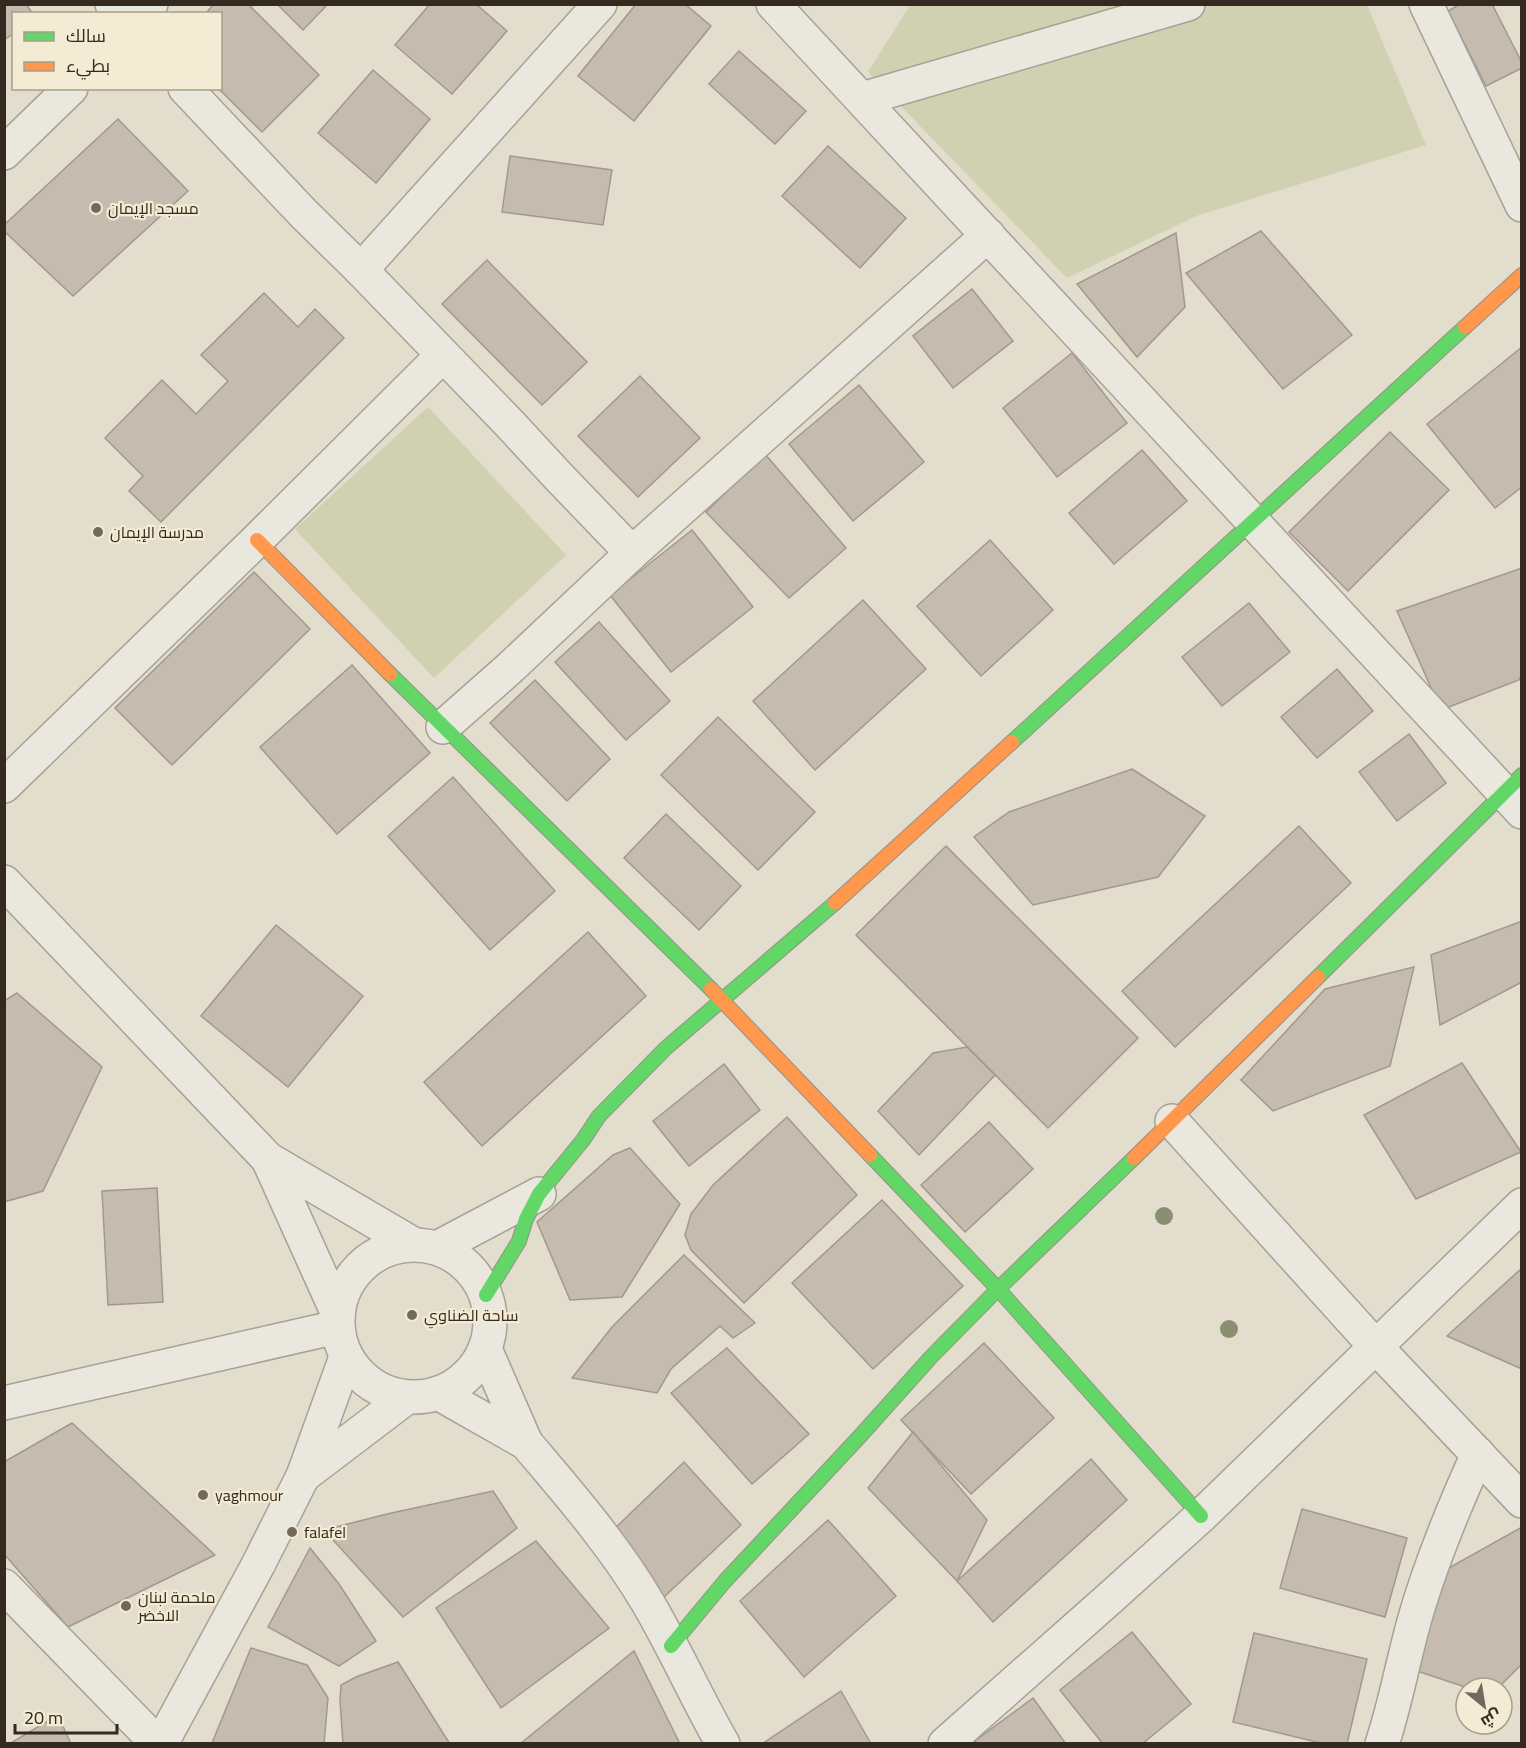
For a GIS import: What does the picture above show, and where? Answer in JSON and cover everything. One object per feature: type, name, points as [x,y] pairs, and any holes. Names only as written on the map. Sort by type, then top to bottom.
[{"type":"street","points":[[361,270],[600,4]]},
{"type":"street","points":[[672,1646],[725,1581],[931,1357],[998,1289],[1516,793],[1253,523],[773,4]]},
{"type":"street","points":[[862,99],[1188,4]]},
{"type":"street","points":[[1426,4],[1521,205]]},
{"type":"street","points":[[4,153],[69,90]]},
{"type":"street","points":[[187,90],[632,553]]},
{"type":"street","points":[[443,727],[511,667],[632,553],[988,235]]},
{"type":"street","points":[[486,1295],[519,1241],[526,1219],[539,1194],[607,1107],[666,1048],[843,896],[1518,283]]},
{"type":"street","points":[[4,786],[443,355]]},
{"type":"street","points":[[257,540],[443,727],[722,999],[998,1289],[1201,1516]]},
{"type":"street","points":[[4,882],[268,1159],[425,1246],[458,1258],[474,1273],[486,1295],[490,1307],[489,1331],[485,1349],[474,1368],[458,1383],[423,1395],[303,1476]]},
{"type":"street","points":[[1172,1121],[1376,1347],[1521,1501]]},
{"type":"street","points":[[268,1159],[340,1332],[362,1377],[383,1391],[423,1395],[526,1443]]},
{"type":"street","points":[[4,1586],[159,1743],[258,1565],[303,1476],[340,1332],[340,1302],[350,1279],[366,1261],[388,1249],[425,1246],[539,1194]]},
{"type":"street","points":[[945,1743],[1201,1516],[1521,1205]]},
{"type":"street","points":[[4,1403],[340,1332]]},
{"type":"street","points":[[485,1349],[526,1443],[627,1570],[672,1646],[723,1743]]},
{"type":"street","points":[[1382,1743],[1392,1713],[1415,1617],[1442,1540],[1478,1454]]},
{"type":"green space","points":[[910,5],[1367,5],[1426,145],[1196,216],[1067,278],[868,72]]},
{"type":"green space","points":[[428,407],[566,555],[434,678],[295,529]]},
{"type":"building","points":[[4,4],[26,4],[32,12],[12,12],[12,34],[4,40]]},
{"type":"building","points":[[214,4],[248,4],[319,75],[262,132],[220,90],[222,90],[222,12],[207,12]]},
{"type":"building","points":[[277,4],[328,4],[303,30]]},
{"type":"building","points":[[430,4],[476,4],[507,31],[452,94],[395,45]]},
{"type":"building","points":[[636,4],[685,4],[711,26],[634,121],[578,76]]},
{"type":"building","points":[[1460,4],[1492,4],[1522,63],[1522,68],[1486,86],[1448,11]]},
{"type":"building","points":[[739,51],[806,111],[775,144],[709,84]]},
{"type":"building","points":[[373,70],[430,119],[376,183],[318,133]]},
{"type":"building","name":"مسجد الإيمان","points":[[118,119],[188,191],[73,296],[4,231],[4,225]]},
{"type":"building","points":[[828,146],[906,218],[860,268],[782,196]]},
{"type":"building","points":[[510,156],[612,170],[603,225],[502,212]]},
{"type":"building","points":[[1261,231],[1352,335],[1283,389],[1186,273]]},
{"type":"building","points":[[1176,233],[1185,307],[1137,357],[1077,284]]},
{"type":"building","points":[[487,260],[587,362],[542,405],[442,304]]},
{"type":"building","points":[[972,289],[1013,341],[953,388],[913,336]]},
{"type":"building","points":[[264,293],[298,327],[315,309],[344,338],[161,522],[129,491],[143,476],[105,438],[162,380],[196,414],[228,381],[201,355]]},
{"type":"building","points":[[1522,347],[1522,487],[1495,508],[1427,424]]},
{"type":"building","points":[[1072,353],[1127,423],[1057,477],[1003,408]]},
{"type":"building","points":[[640,376],[700,438],[638,497],[578,436]]},
{"type":"building","points":[[859,385],[924,462],[853,521],[789,444]]},
{"type":"building","points":[[1390,432],[1449,490],[1348,591],[1289,532]]},
{"type":"building","points":[[1142,450],[1187,501],[1114,564],[1069,513]]},
{"type":"building","points":[[765,454],[846,548],[789,598],[706,512]]},
{"type":"building","points":[[692,530],[753,607],[671,672],[610,595]]},
{"type":"building","points":[[990,540],[1053,610],[981,676],[917,606]]},
{"type":"building","points":[[1522,568],[1522,675],[1519,680],[1441,710],[1397,611]]},
{"type":"building","points":[[254,572],[310,629],[172,765],[115,708]]},
{"type":"building","points":[[863,600],[926,669],[815,770],[753,701]]},
{"type":"building","points":[[1249,603],[1290,652],[1222,706],[1182,657]]},
{"type":"building","points":[[599,622],[670,701],[626,740],[555,662]]},
{"type":"building","points":[[352,665],[430,753],[337,834],[260,747]]},
{"type":"building","points":[[1337,669],[1373,711],[1317,758],[1281,717]]},
{"type":"building","points":[[535,680],[610,759],[567,801],[490,723]]},
{"type":"building","points":[[718,717],[815,812],[758,870],[661,775]]},
{"type":"building","points":[[1409,734],[1446,783],[1397,821],[1359,772]]},
{"type":"building","points":[[1132,769],[1205,816],[1158,877],[1033,905],[974,837],[1009,812]]},
{"type":"building","points":[[453,777],[555,891],[490,950],[388,836]]},
{"type":"building","points":[[666,814],[741,886],[699,930],[624,858]]},
{"type":"building","points":[[1299,826],[1351,883],[1175,1047],[1122,991]]},
{"type":"building","points":[[946,846],[1138,1038],[1048,1128],[856,935]]},
{"type":"building","points":[[1522,921],[1522,982],[1440,1025],[1431,955]]},
{"type":"building","points":[[276,925],[363,996],[288,1087],[201,1016]]},
{"type":"building","points":[[588,932],[646,996],[482,1146],[424,1082]]},
{"type":"building","points":[[1414,967],[1390,1066],[1273,1111],[1241,1080],[1325,989]]},
{"type":"building","points":[[17,993],[102,1067],[43,1191],[4,1202],[4,1001]]},
{"type":"building","points":[[967,1047],[995,1075],[919,1155],[878,1111],[933,1053]]},
{"type":"building","points":[[1462,1063],[1521,1152],[1416,1199],[1364,1115]]},
{"type":"building","points":[[724,1064],[760,1110],[689,1166],[653,1121]]},
{"type":"building","points":[[787,1117],[857,1195],[744,1303],[691,1250],[685,1235],[691,1214],[713,1185]]},
{"type":"building","points":[[989,1122],[1033,1169],[965,1232],[921,1185]]},
{"type":"building","points":[[630,1148],[680,1204],[622,1297],[570,1300],[537,1222],[613,1155]]},
{"type":"building","points":[[157,1188],[163,1302],[108,1305],[102,1191]]},
{"type":"building","points":[[882,1200],[963,1286],[873,1369],[792,1283]]},
{"type":"building","points":[[684,1255],[755,1323],[733,1338],[720,1326],[671,1369],[657,1393],[572,1378],[612,1327]]},
{"type":"building","points":[[1522,1268],[1522,1369],[1447,1336]]},
{"type":"building","points":[[984,1343],[1054,1418],[971,1494],[901,1420]]},
{"type":"building","points":[[727,1348],[809,1434],[752,1484],[671,1393]]},
{"type":"building","points":[[72,1423],[215,1555],[68,1627],[4,1554],[4,1462]]},
{"type":"building","points":[[913,1432],[987,1520],[957,1581],[868,1488]]},
{"type":"building","points":[[1091,1459],[1127,1500],[993,1622],[957,1581]]},
{"type":"building","points":[[684,1462],[741,1525],[664,1597],[611,1532]]},
{"type":"building","points":[[493,1491],[517,1528],[403,1617],[324,1530],[387,1514]]},
{"type":"building","points":[[1302,1509],[1407,1538],[1385,1617],[1280,1588]]},
{"type":"building","points":[[828,1520],[896,1596],[804,1677],[740,1601]]},
{"type":"building","points":[[1522,1527],[1522,1664],[1510,1676],[1454,1676],[1454,1683],[1414,1670],[1447,1569]]},
{"type":"building","points":[[536,1541],[609,1628],[501,1708],[436,1608]]},
{"type":"building","points":[[310,1548],[339,1584],[376,1641],[339,1666],[268,1627]]},
{"type":"building","points":[[1132,1632],[1191,1704],[1142,1744],[1103,1744],[1060,1690]]},
{"type":"building","points":[[1254,1633],[1367,1659],[1347,1744],[1325,1744],[1233,1722]]},
{"type":"building","points":[[251,1648],[307,1665],[328,1698],[324,1744],[212,1743]]},
{"type":"building","points":[[634,1651],[680,1744],[520,1744]]},
{"type":"building","points":[[398,1662],[450,1744],[343,1744],[341,1685],[356,1677]]},
{"type":"building","points":[[841,1691],[870,1742],[868,1744],[762,1744]]},
{"type":"building","points":[[1033,1698],[1066,1744],[977,1744],[975,1741]]},
{"type":"building","points":[[58,1715],[71,1744],[9,1744]]},
{"type":"traffic: fast","points":[[1012,742],[1465,327]]},
{"type":"traffic: fast","points":[[390,674],[711,989]]},
{"type":"traffic: fast","points":[[1318,977],[1522,775]]},
{"type":"traffic: fast","points":[[486,1295],[519,1241],[526,1219],[539,1194],[583,1140],[599,1116],[666,1048],[835,903]]},
{"type":"traffic: fast","points":[[870,1155],[998,1289],[1201,1516]]},
{"type":"traffic: fast","points":[[671,1646],[725,1581],[931,1357],[1134,1158]]},
{"type":"traffic: slow","points":[[1465,327],[1522,275]]},
{"type":"traffic: slow","points":[[257,540],[390,674]]},
{"type":"traffic: slow","points":[[835,903],[1012,742]]},
{"type":"traffic: slow","points":[[1134,1158],[1318,977]]},
{"type":"traffic: slow","points":[[711,989],[870,1155]]},
{"type":"place","name":"مسجد الإيمان","points":[[96,208]]},
{"type":"place","name":"مدرسة الإيمان","points":[[98,532]]},
{"type":"place","name":"ساحة الضناوي","points":[[412,1315]]},
{"type":"place","name":"yaghmour","points":[[203,1495]]},
{"type":"place","name":"falafel","points":[[292,1532]]},
{"type":"place","name":"ملحمة لبنان الاخضر","points":[[126,1606]]}]
